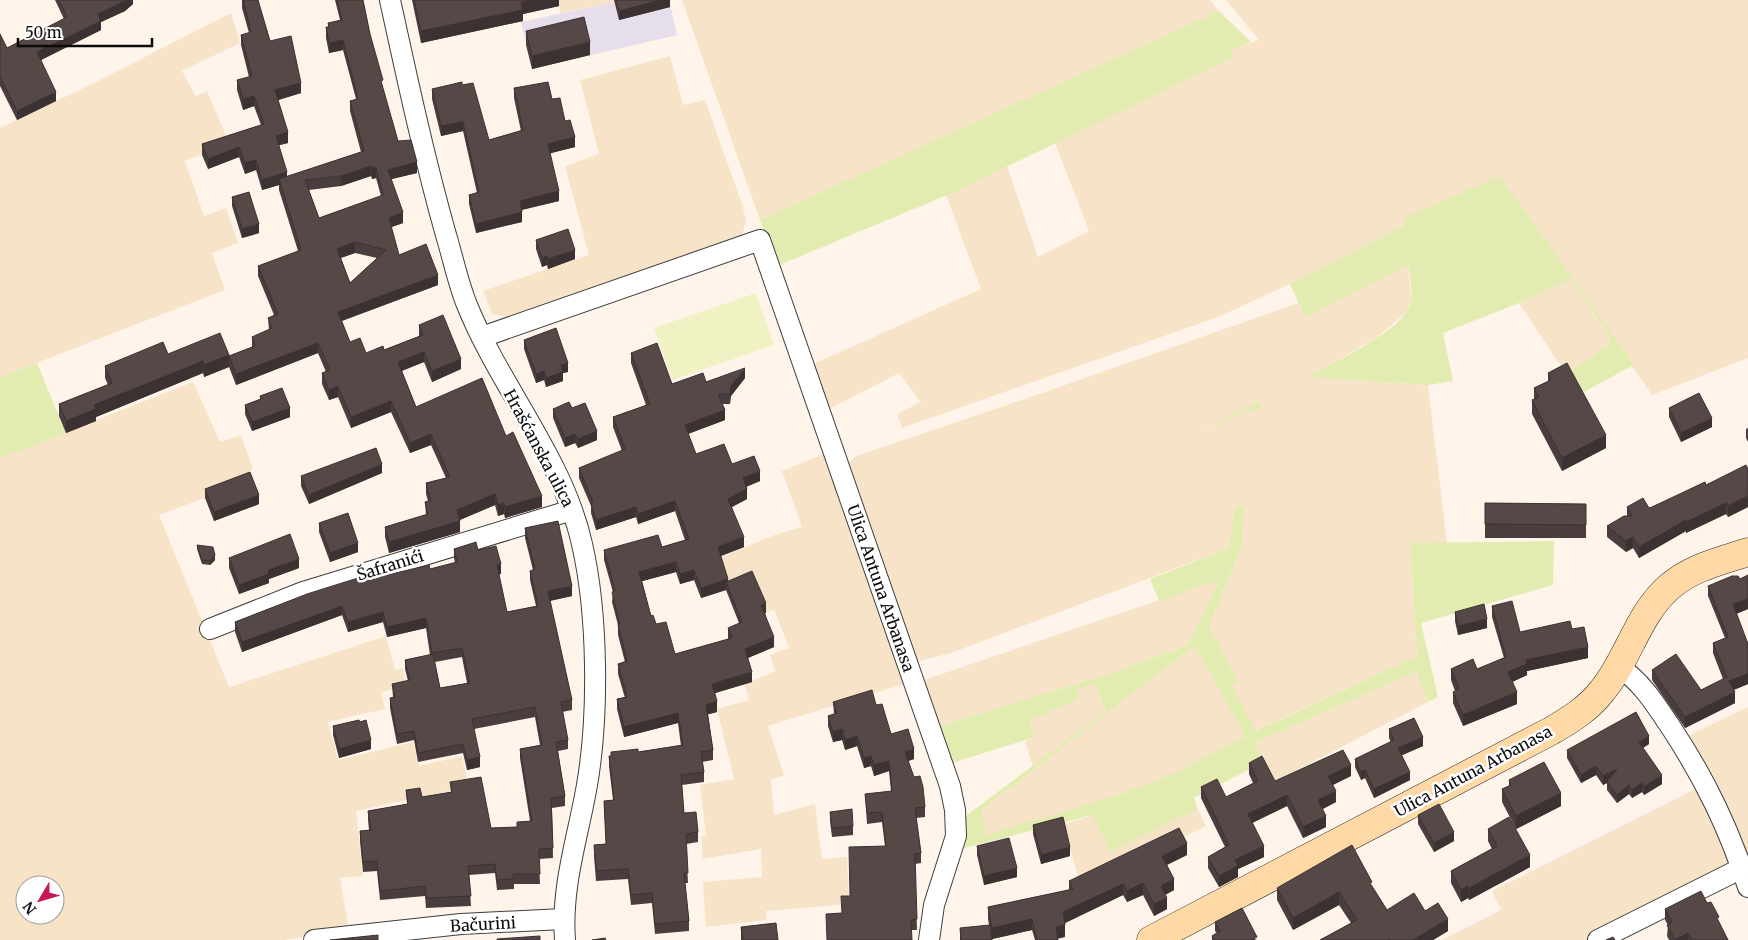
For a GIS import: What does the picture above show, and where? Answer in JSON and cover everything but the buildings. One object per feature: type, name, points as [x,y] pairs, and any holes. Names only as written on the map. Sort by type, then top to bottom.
[{"type":"main road","name":"Ulica Antuna Arbanasa","points":[[1151,940],[1566,722],[1597,698],[1618,666],[1650,609],[1669,588],[1696,570],[1748,552]]},
{"type":"street","name":"Hrašćanska ulica","points":[[390,0],[441,215],[467,304],[500,374],[534,432],[572,510],[582,545],[589,584],[593,638],[594,719],[590,761],[570,858],[563,919],[564,940]]},
{"type":"street","name":"Ulica Antuna Arbanasa","points":[[482,337],[760,240],[950,786],[955,810],[956,836],[934,906],[929,940]]},
{"type":"street","name":"Šafranići","points":[[210,629],[303,592],[572,510]]},
{"type":"street","points":[[1618,666],[1638,681],[1698,769],[1724,822],[1748,887]]},
{"type":"street","points":[[1598,940],[1742,868]]},
{"type":"street","name":"Bačurini","points":[[314,940],[461,924],[563,919]]},
{"type":"shaded area","points":[[558,0],[623,0],[560,13]]},
{"type":"shaded area","points":[[623,0],[669,0],[677,35],[532,69],[521,22]]},
{"type":"shaded area","points":[[682,0],[1210,0],[1219,11],[760,220]]},
{"type":"shaded area","points":[[1226,0],[1748,0],[1748,358],[1652,395],[1500,176],[1290,284],[1218,317],[902,428],[897,414],[921,402],[899,373],[827,410],[811,365],[981,289],[946,195],[1007,166],[1038,257],[1089,231],[1055,143],[1232,58],[1230,50],[1259,40]]},
{"type":"shaded area","points":[[231,13],[240,43],[182,71],[196,96],[207,91],[229,143],[185,161],[204,216],[226,208],[238,243],[212,253],[225,290],[0,377],[0,128],[96,82]]},
{"type":"shaded area","points":[[670,56],[683,105],[705,100],[742,204],[746,221],[741,239],[512,318],[492,314],[483,291],[589,255],[565,166],[599,154],[580,80]]},
{"type":"shaded area","points":[[1409,264],[1411,299],[1407,312],[1376,338],[1308,377],[1428,385],[1447,543],[1410,544],[1417,656],[1255,731],[1232,686],[1239,683],[1209,626],[1242,545],[1243,505],[1234,508],[1229,548],[951,653],[915,662],[846,470],[849,462],[856,456],[1298,303],[1305,317]],"holes":[[[1262,403],[1254,409],[1201,430],[1253,405]]]},
{"type":"shaded area","points":[[1571,279],[1610,337],[1610,344],[1566,374],[1519,303]]},
{"type":"shaded area","points":[[193,382],[220,442],[241,435],[253,469],[248,472],[250,481],[159,515],[229,687],[386,636],[395,670],[403,668],[407,686],[381,692],[385,709],[328,722],[338,760],[413,742],[419,766],[462,756],[469,787],[356,811],[363,876],[340,878],[349,931],[283,940],[0,940],[0,458]]},
{"type":"shaded area","points":[[827,453],[907,683],[768,726],[784,775],[771,780],[774,815],[815,804],[822,859],[847,857],[849,904],[766,911],[766,920],[706,927],[703,882],[762,877],[761,849],[703,859],[701,836],[706,836],[700,785],[734,779],[717,709],[749,700],[745,684],[775,671],[770,655],[789,648],[774,609],[767,612],[753,580],[731,589],[719,558],[772,536],[802,527],[782,471]]},
{"type":"shaded area","points":[[1209,583],[1218,583],[1187,646],[1096,678],[936,727],[924,690],[924,681]]},
{"type":"shaded area","points":[[1195,646],[1245,736],[1177,772],[1121,794],[986,836],[980,811]]},
{"type":"shaded area","points":[[1416,672],[1428,702],[1274,782],[1254,743]]},
{"type":"shaded area","points":[[1096,684],[1106,711],[1033,767],[1025,741],[1035,737],[1030,720],[1079,699],[1076,690]]},
{"type":"shaded area","points":[[1748,707],[1748,869],[1685,737]]},
{"type":"shaded area","points":[[1701,786],[1730,858],[1726,866],[1694,888],[1588,940],[1442,940],[1501,910],[1492,891]]},
{"type":"shaded area","points":[[1198,809],[1206,826],[1081,887],[1063,824],[1093,815],[1111,852]]},
{"type":"green space","points":[[1219,11],[1251,42],[1231,50],[1232,58],[952,193],[777,266],[760,220]]},
{"type":"green space","points":[[1500,176],[1634,365],[1580,394],[1566,374],[1610,344],[1610,337],[1571,279],[1519,303],[1443,333],[1453,381],[1428,385],[1307,377],[1362,347],[1390,329],[1400,320],[1407,311],[1411,300],[1409,265],[1305,317],[1290,284],[1405,225],[1404,218]]},
{"type":"green space","points":[[756,293],[774,345],[672,380],[654,328]]},
{"type":"green space","points":[[37,363],[66,433],[0,458],[0,377]]},
{"type":"green space","points":[[1263,402],[1258,410],[1254,409],[1201,430],[1253,405]]},
{"type":"green space","points":[[1244,505],[1242,545],[1209,626],[1239,683],[1232,686],[1256,731],[1417,656],[1410,543],[1554,541],[1553,585],[1421,623],[1438,697],[1428,702],[1416,672],[1254,743],[1264,762],[1194,798],[1198,809],[1111,852],[1092,815],[961,849],[966,833],[963,818],[1106,711],[1096,684],[1076,690],[1079,699],[1030,720],[1035,737],[949,764],[936,727],[1096,678],[1187,646],[1218,583],[1209,583],[1159,601],[1150,579],[1229,548],[1234,508]],"holes":[[[1195,646],[1245,736],[1177,772],[1121,794],[986,835],[981,810]]]}]
